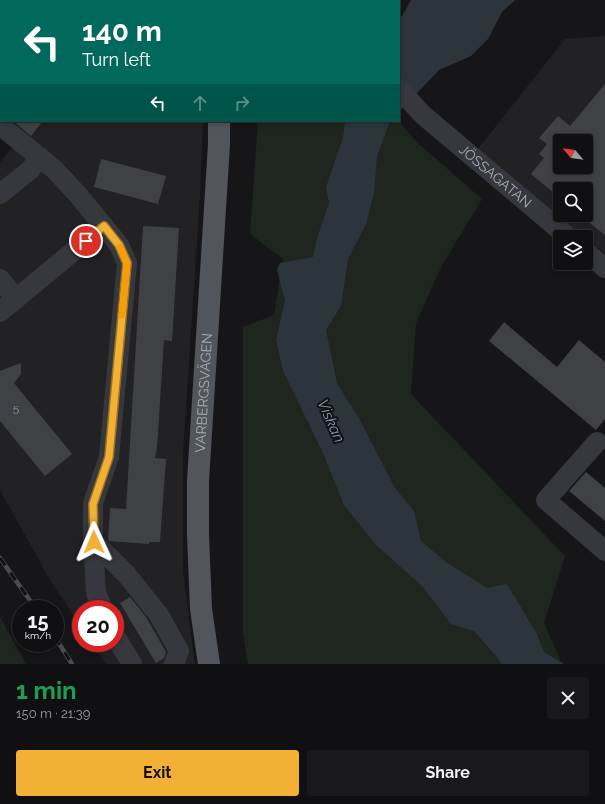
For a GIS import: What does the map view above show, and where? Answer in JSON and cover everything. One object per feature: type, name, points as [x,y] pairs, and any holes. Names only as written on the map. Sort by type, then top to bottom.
[{"type":"main road","name":"VARBERGSVÄGEN","points":[[209,664],[200,609],[198,481],[219,144],[219,122]]},
{"type":"street","name":"JÖSSAGATAN","points":[[400,90],[423,115],[560,230]]},
{"type":"street","points":[[0,125],[57,172],[79,196],[119,245],[127,263],[109,457],[93,504],[96,593],[99,600]]},
{"type":"street","points":[[0,194],[30,170],[40,157]]},
{"type":"street","points":[[0,312],[104,226]]},
{"type":"street","points":[[593,258],[605,268]]},
{"type":"street","points":[[0,279],[16,299]]},
{"type":"street","points":[[602,442],[546,500],[605,551]]},
{"type":"street","points":[[94,542],[127,575],[159,615],[179,651],[174,664]]},
{"type":"street","points":[[124,651],[132,664]]},
{"type":"shaded area","points":[[605,36],[605,254],[593,244],[593,230],[575,230],[566,222],[593,222],[593,182],[553,182],[553,212],[477,150],[565,39]]},
{"type":"shaded area","points":[[16,122],[203,122],[200,195],[183,453],[183,572],[195,664],[106,664],[98,652],[124,652],[124,600],[72,600],[72,613],[50,580],[0,490],[0,162],[25,132],[15,124]]},
{"type":"shaded area","points":[[258,122],[399,122],[419,144],[482,199],[442,265],[416,323],[411,394],[565,556],[544,623],[562,664],[248,664],[243,634],[243,327],[274,315],[283,259],[250,234]]},
{"type":"shaded area","points":[[0,617],[12,639],[12,652],[19,652],[26,664],[0,664]]},
{"type":"water","points":[[411,0],[515,0],[502,12],[488,39],[471,56],[439,70],[400,111],[400,18]]},
{"type":"water","name":"Viskan","points":[[345,122],[390,122],[377,156],[374,193],[366,224],[348,259],[341,306],[326,330],[337,383],[361,422],[395,488],[414,511],[421,541],[446,562],[487,588],[507,584],[537,634],[544,652],[564,664],[501,664],[498,658],[474,631],[451,624],[422,586],[376,545],[344,505],[323,453],[283,371],[276,340],[285,300],[277,270],[280,263],[313,257],[317,238],[329,203],[326,187],[343,138]]},
{"type":"building","points":[[605,84],[605,235],[589,222],[593,222],[593,182],[553,182],[553,192],[531,174],[544,158],[539,154],[547,144],[539,138],[558,116],[570,126]]},
{"type":"building","points":[[14,122],[42,122],[31,136]]},
{"type":"building","points":[[101,159],[166,176],[158,204],[94,187]]},
{"type":"building","points":[[143,226],[179,228],[172,341],[164,340],[157,448],[155,458],[166,459],[160,542],[149,542],[149,544],[108,540],[110,508],[126,509]]},
{"type":"building","points":[[504,322],[557,367],[579,340],[605,362],[605,419],[596,430],[489,341]]},
{"type":"building","points":[[21,363],[21,374],[14,383],[72,454],[45,476],[0,421],[0,371]]},
{"type":"building","points":[[586,472],[605,488],[605,521],[569,491]]},
{"type":"building","points":[[130,597],[146,617],[166,652],[164,658],[156,663],[124,610],[124,601]]},
{"type":"railway","points":[[0,558],[30,600]]},
{"type":"railway","points":[[64,651],[72,664]]},
{"type":"slow traffic","points":[[120,247],[127,263],[122,315]]},
{"type":"route","points":[[86,241],[104,226],[119,245],[127,263],[109,457],[93,504],[94,542]]}]
